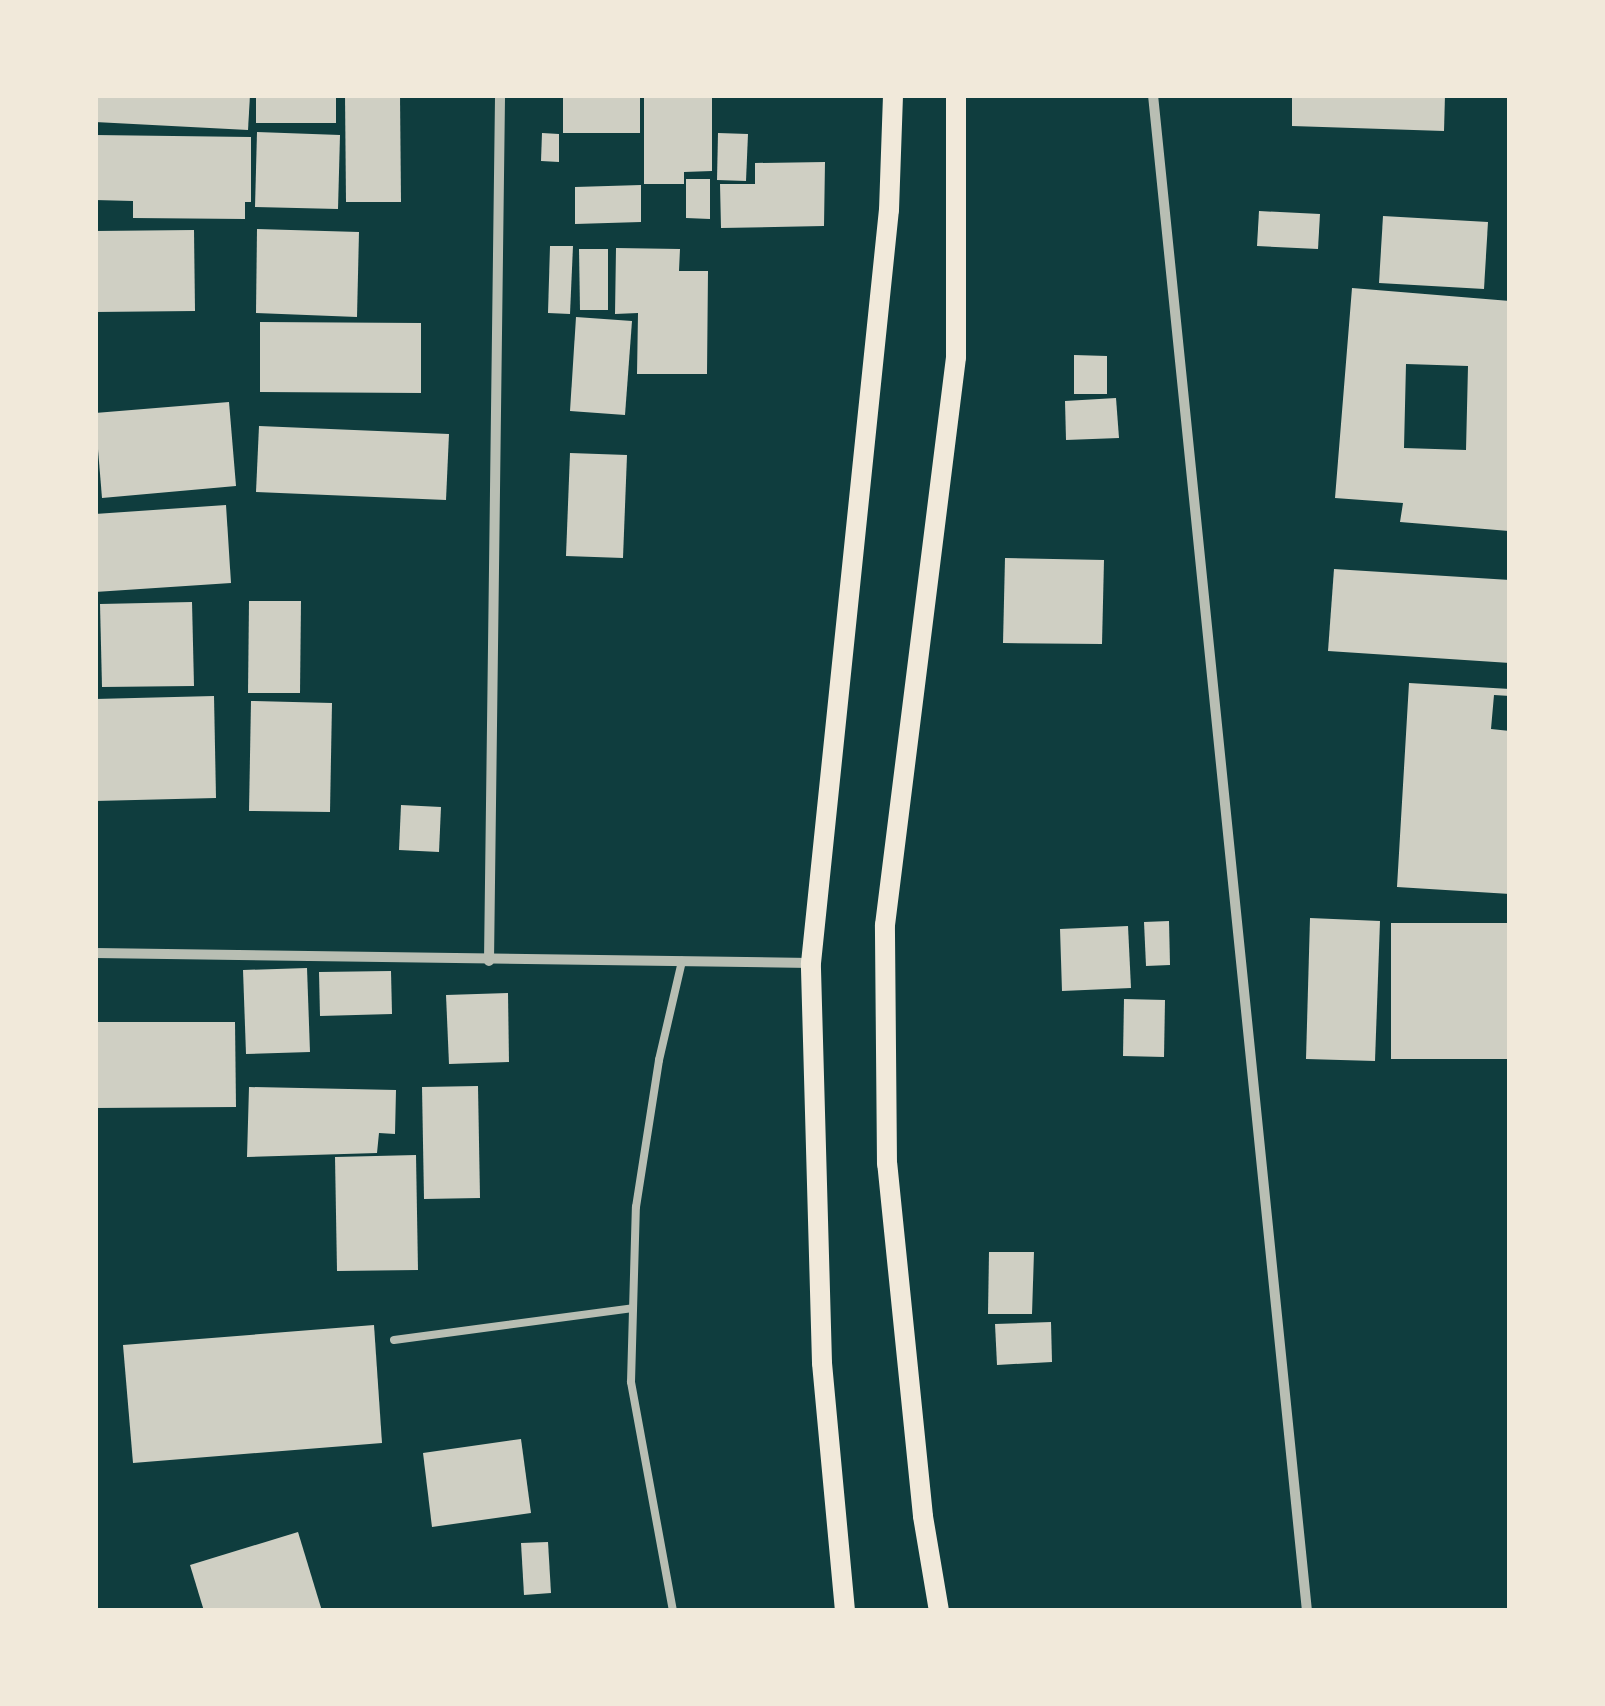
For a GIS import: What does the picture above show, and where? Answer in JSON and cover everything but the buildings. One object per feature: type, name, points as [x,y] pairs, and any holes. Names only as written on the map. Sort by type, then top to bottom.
[{"type":"main road","points":[[846,1611],[822,1363],[811,963],[889,210],[893,95]]},
{"type":"main road","points":[[940,1611],[923,1516],[887,1164],[885,925],[956,357],[956,95]]},
{"type":"street","points":[[489,960],[500,95]]},
{"type":"street","points":[[1152,95],[1307,1611]]},
{"type":"street","points":[[95,953],[811,963]]},
{"type":"lane","points":[[672,1611],[631,1382],[636,1206],[659,1060],[682,961]]},
{"type":"lane","points":[[394,1340],[633,1308]]}]
